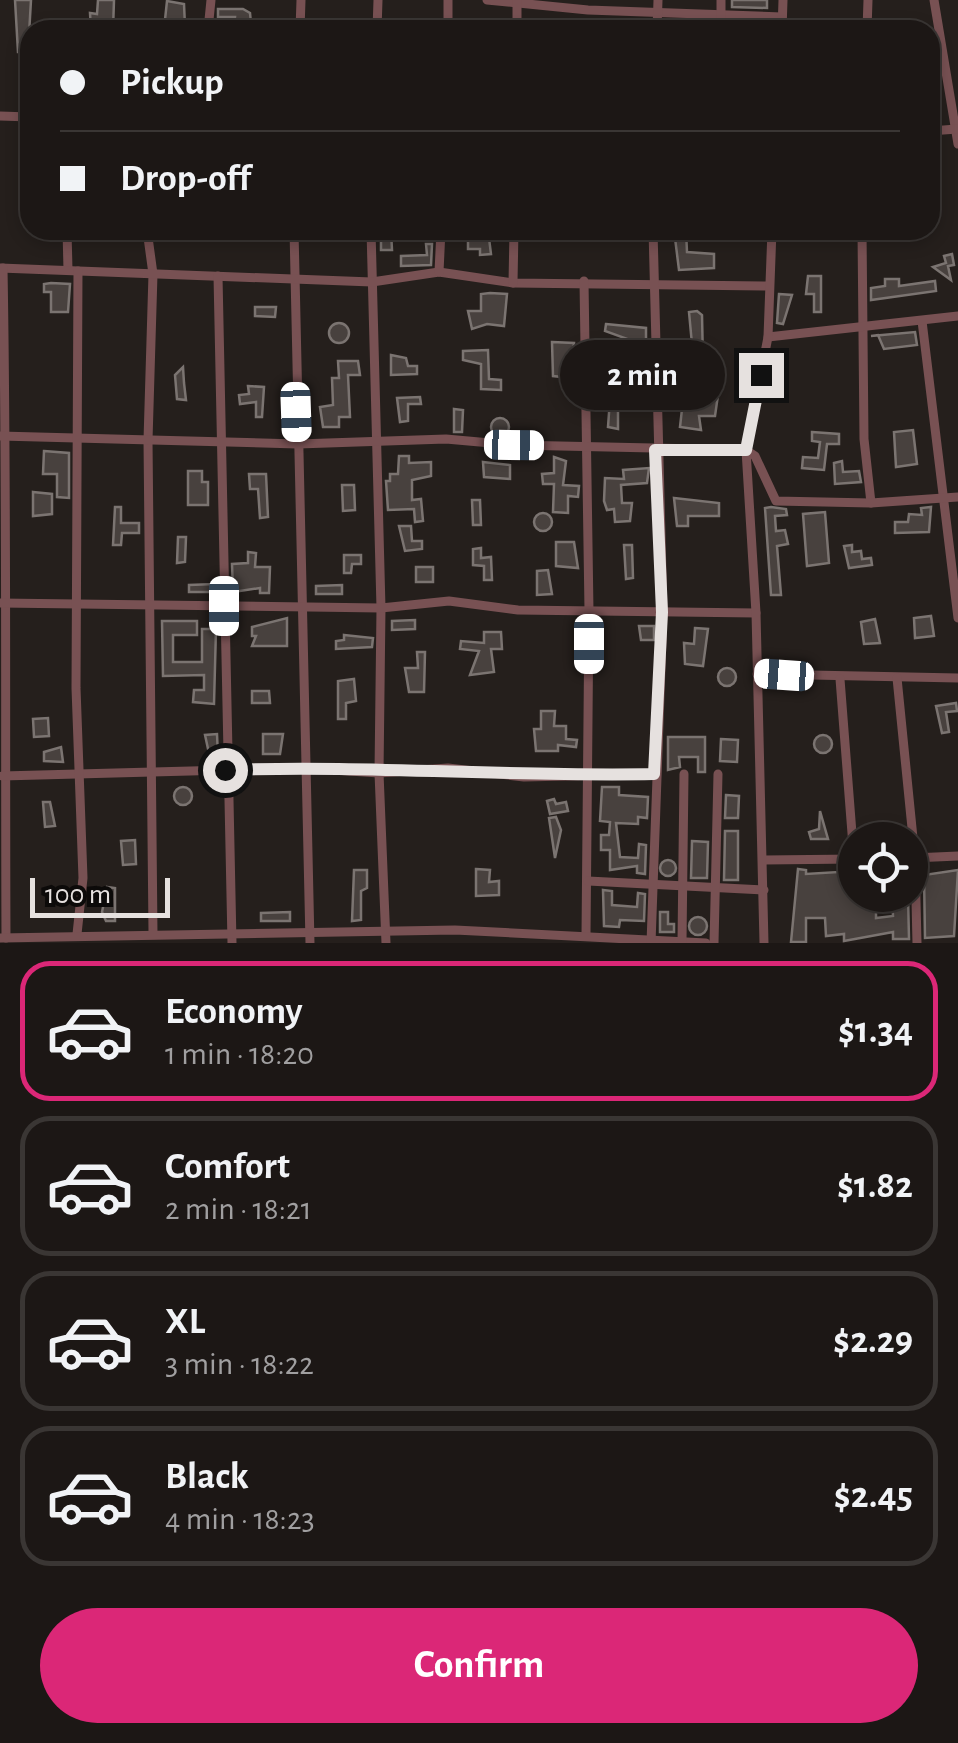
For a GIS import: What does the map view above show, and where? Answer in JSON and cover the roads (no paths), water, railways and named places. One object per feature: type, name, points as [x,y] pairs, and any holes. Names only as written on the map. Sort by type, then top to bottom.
[{"type":"street","points":[[487,0],[782,17],[783,0]]},
{"type":"street","points":[[657,20],[658,0]]},
{"type":"street","points":[[721,20],[722,0]]},
{"type":"street","points":[[940,34],[958,144]]},
{"type":"street","points":[[68,240],[73,270],[77,436],[78,774],[83,878],[78,934]]},
{"type":"street","points":[[148,240],[153,274],[148,440],[153,933]]},
{"type":"street","points":[[294,240],[310,939]]},
{"type":"street","points":[[370,240],[381,608],[379,772],[386,943]]},
{"type":"street","points":[[440,272],[441,240]]},
{"type":"street","points":[[513,283],[514,240]]},
{"type":"street","points":[[651,941],[662,612],[653,240]]},
{"type":"street","points":[[764,943],[756,613],[746,450],[768,337],[771,240]]},
{"type":"street","points":[[862,240],[864,440],[871,503]]},
{"type":"street","points":[[706,943],[455,930],[386,931],[310,939],[153,933],[3,938],[2,268],[372,282],[440,272],[513,283],[769,286]]},
{"type":"street","points":[[218,276],[225,770],[232,938]]},
{"type":"street","points":[[584,282],[589,611],[586,935]]},
{"type":"street","points":[[768,337],[958,316]]},
{"type":"street","points":[[922,320],[958,618]]},
{"type":"street","points":[[3,436],[222,444],[376,444],[446,439],[655,450],[746,450],[755,456],[776,501],[871,503],[958,497]]},
{"type":"street","points":[[2,603],[381,608],[449,602],[518,610],[756,613]]},
{"type":"street","points":[[756,674],[840,679],[958,678]]},
{"type":"street","points":[[897,678],[910,822]]},
{"type":"street","points":[[840,679],[852,822]]},
{"type":"street","points":[[2,776],[305,768],[379,772],[448,768],[524,777],[654,774]]},
{"type":"street","points":[[682,942],[684,774]]},
{"type":"street","points":[[714,943],[718,774]]},
{"type":"street","points":[[928,857],[958,856]]},
{"type":"street","points":[[764,860],[838,859]]},
{"type":"street","points":[[588,881],[764,890]]},
{"type":"street","points":[[916,912],[917,943]]},
{"type":"street","points":[[455,930],[456,943]]}]
